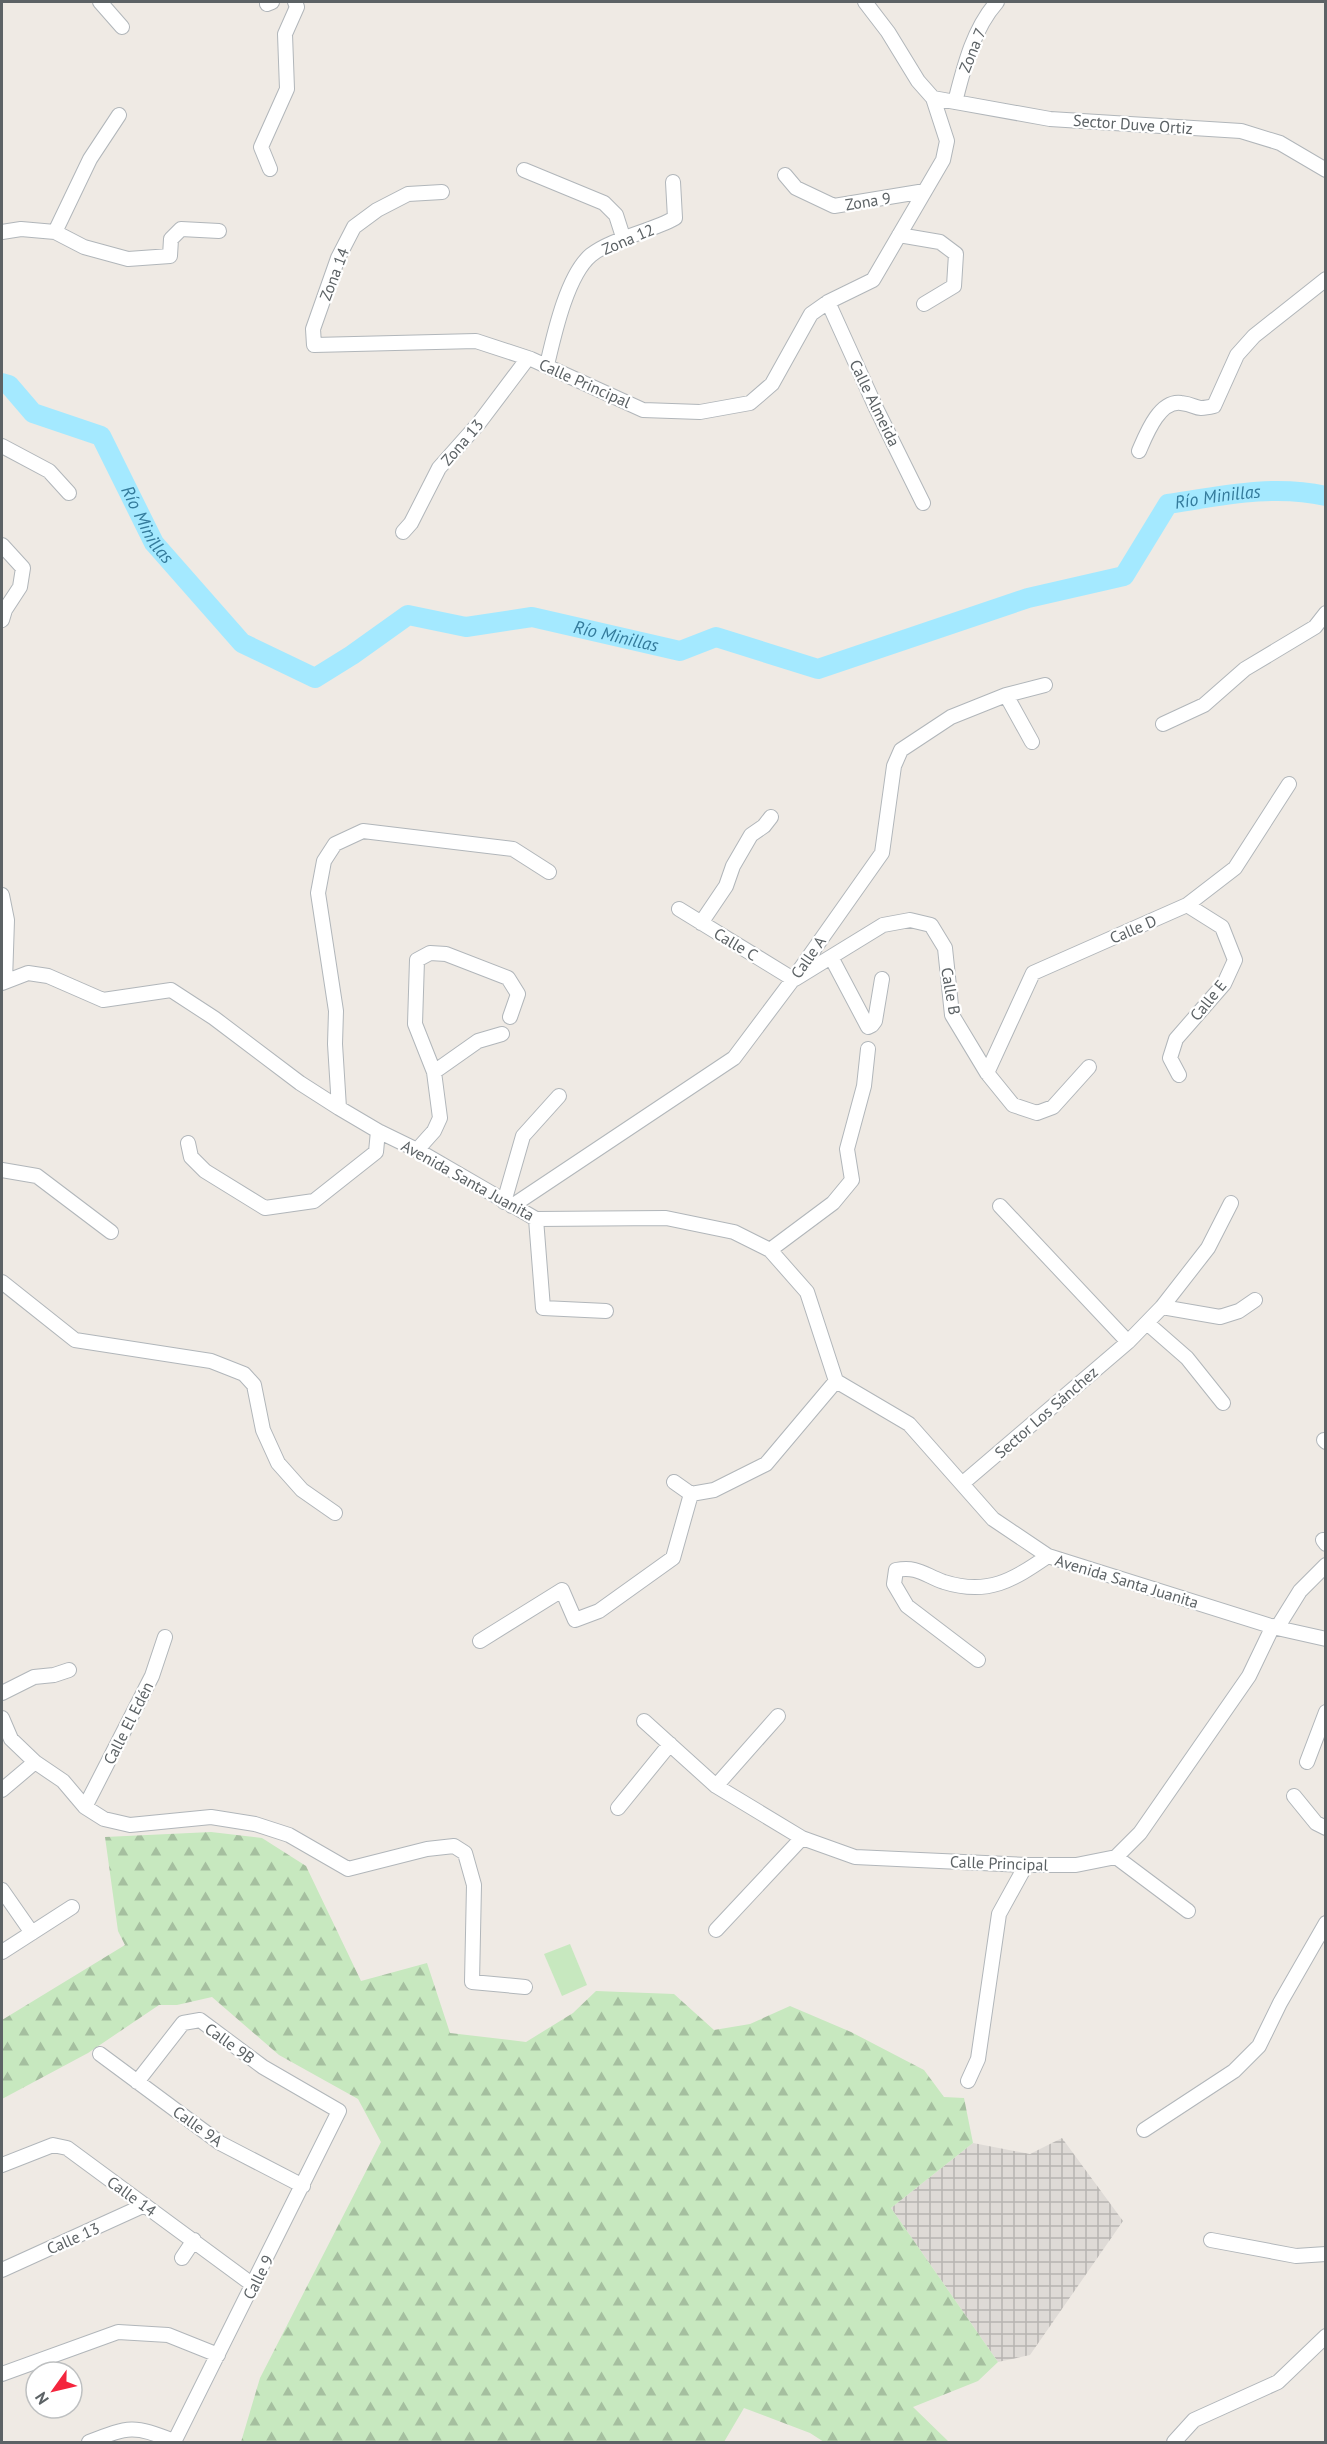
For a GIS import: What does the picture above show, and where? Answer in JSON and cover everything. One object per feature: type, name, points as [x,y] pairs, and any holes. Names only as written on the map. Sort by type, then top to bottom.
[{"type":"street","points":[[100,2],[122,27]]},
{"type":"street","points":[[270,168],[261,147],[287,89],[285,34],[297,7],[295,2]]},
{"type":"street","name":"Calle Principal","points":[[315,345],[477,341],[547,365],[643,410],[700,412],[750,403],[772,384],[811,315],[828,302],[873,280],[943,160],[947,141],[933,98],[918,81],[888,32],[865,2]]},
{"type":"street","name":"Zona 7","points":[[955,102],[971,46],[990,10],[997,2]]},
{"type":"street","name":"Sector Duve Ortiz","points":[[933,98],[1050,119],[1241,131],[1280,143],[1326,170]]},
{"type":"street","points":[[56,232],[90,159],[119,115]]},
{"type":"street","points":[[524,170],[604,203],[616,215],[624,240]]},
{"type":"street","name":"Zona 9","points":[[785,175],[796,188],[834,206],[925,191]]},
{"type":"street","name":"Zona 12","points":[[547,365],[560,315],[577,273],[591,255],[675,218],[673,182]]},
{"type":"street","name":"Zona 14","points":[[315,345],[313,329],[338,258],[354,227],[377,210],[408,194],[442,192]]},
{"type":"street","points":[[2,232],[21,229],[56,232],[84,247],[128,259],[170,256],[171,239],[181,230],[189,228],[219,231]]},
{"type":"street","points":[[899,235],[940,242],[956,254],[954,286],[924,304]]},
{"type":"street","points":[[1139,452],[1156,418],[1166,406],[1180,403],[1199,410],[1214,406],[1238,355],[1254,336],[1326,279]]},
{"type":"street","name":"Calle Almeida","points":[[828,302],[923,503]]},
{"type":"street","name":"Zona 13","points":[[403,532],[411,524],[439,468],[479,423],[528,358]]},
{"type":"street","points":[[2,446],[50,471],[69,493]]},
{"type":"street","points":[[2,545],[23,568],[21,586],[5,610],[2,620]]},
{"type":"street","points":[[1163,724],[1204,705],[1245,669],[1320,625],[1326,613]]},
{"type":"street","name":"Calle A","points":[[508,1204],[734,1058],[882,853],[894,766],[902,750],[951,717],[1006,695],[1045,685]]},
{"type":"street","points":[[1006,695],[1032,742]]},
{"type":"street","name":"Calle D","points":[[987,1073],[1032,972],[1187,905],[1235,868],[1288,784]]},
{"type":"street","points":[[701,923],[726,886],[733,866],[751,834],[765,826],[771,817]]},
{"type":"street","points":[[339,1108],[335,1044],[336,1011],[318,893],[324,861],[335,844],[363,831],[513,849],[549,872]]},
{"type":"street","points":[[2,895],[7,920],[3,982]]},
{"type":"street","name":"Calle E","points":[[1179,1075],[1170,1059],[1176,1040],[1224,984],[1235,960],[1222,927],[1187,905]]},
{"type":"street","name":"Calle C","points":[[679,909],[792,980]]},
{"type":"street","name":"Calle B","points":[[792,980],[883,925],[910,920],[930,926],[945,948],[952,1015],[987,1073],[1013,1105],[1037,1113],[1053,1107],[1089,1067]]},
{"type":"street","points":[[417,1150],[434,1131],[440,1118],[434,1072],[415,1024],[417,960],[430,953],[446,954],[508,978],[518,994],[510,1017]]},
{"type":"street","points":[[831,957],[867,1027],[872,1025],[877,1014],[882,979]]},
{"type":"street","name":"Avenida Santa Juanita","points":[[3,982],[28,973],[48,976],[103,1000],[171,990],[214,1018],[300,1083],[339,1108],[536,1219],[666,1218],[734,1232],[770,1250],[807,1292],[836,1381],[909,1424],[993,1519],[1048,1556],[1275,1627],[1326,1639]]},
{"type":"street","points":[[434,1072],[478,1041],[502,1034]]},
{"type":"street","points":[[770,1250],[833,1203],[852,1180],[847,1149],[864,1086],[868,1049]]},
{"type":"street","points":[[508,1204],[523,1136],[559,1096]]},
{"type":"street","points":[[188,1143],[191,1157],[205,1171],[265,1208],[314,1201],[376,1152],[378,1131]]},
{"type":"street","points":[[2,1170],[37,1176],[111,1232]]},
{"type":"street","name":"Sector Los Sánchez","points":[[963,1483],[1128,1342],[1147,1323],[1208,1248],[1231,1203]]},
{"type":"street","points":[[1000,1206],[1128,1342]]},
{"type":"street","points":[[536,1219],[543,1308],[606,1311]]},
{"type":"street","points":[[2,1282],[75,1340],[211,1361],[244,1374],[254,1385],[263,1430],[278,1463],[302,1490],[335,1513]]},
{"type":"street","points":[[1162,1307],[1220,1317],[1239,1311],[1255,1300]]},
{"type":"street","points":[[1147,1323],[1187,1358],[1223,1403]]},
{"type":"street","points":[[674,1482],[692,1494],[714,1490],[766,1464],[836,1381]]},
{"type":"street","points":[[480,1641],[562,1590],[574,1620],[598,1611],[673,1558],[692,1494]]},
{"type":"street","points":[[978,1660],[906,1606],[894,1584],[896,1570],[910,1568],[946,1582],[981,1588],[1017,1578],[1048,1556]]},
{"type":"street","points":[[1188,1911],[1116,1857],[1140,1833],[1249,1676],[1275,1627],[1300,1591],[1326,1565]]},
{"type":"street","name":"Calle El Edén","points":[[85,1807],[152,1676],[165,1637]]},
{"type":"street","points":[[2,1693],[34,1677],[54,1675],[69,1670]]},
{"type":"street","points":[[1307,1762],[1326,1712]]},
{"type":"street","points":[[716,1786],[778,1716]]},
{"type":"street","points":[[2,1718],[11,1739],[35,1762],[63,1781],[85,1807],[104,1819],[130,1824],[211,1817],[255,1824],[289,1835],[348,1869],[427,1849],[454,1846],[465,1854],[474,1885],[472,1982],[525,1987]]},
{"type":"street","name":"Calle Principal","points":[[645,1721],[716,1786],[802,1838],[855,1857],[1026,1865],[1076,1865],[1116,1857]]},
{"type":"street","points":[[618,1808],[669,1744]]},
{"type":"street","points":[[2,1790],[35,1762]]},
{"type":"street","points":[[1294,1796],[1317,1823],[1326,1828]]},
{"type":"street","points":[[716,1930],[802,1838]]},
{"type":"street","points":[[968,2081],[978,2059],[999,1914],[1026,1865]]},
{"type":"street","points":[[2,1890],[33,1933]]},
{"type":"street","points":[[2,1952],[72,1907]]},
{"type":"street","points":[[1144,2130],[1234,2071],[1259,2046],[1280,2003],[1326,1923]]},
{"type":"street","name":"Calle 9B","points":[[137,2082],[183,2023],[200,2020],[263,2067],[339,2111]]},
{"type":"street","name":"Calle 9A","points":[[100,2054],[220,2143],[303,2186]]},
{"type":"street","name":"Calle 9","points":[[174,2442],[339,2111]]},
{"type":"street","name":"Calle 14","points":[[2,2165],[53,2145],[67,2148],[254,2285]]},
{"type":"street","name":"Calle 13","points":[[2,2270],[145,2205]]},
{"type":"street","points":[[182,2258],[194,2240]]},
{"type":"street","points":[[1211,2240],[1296,2256],[1326,2254]]},
{"type":"street","points":[[2,2374],[118,2332],[168,2335],[218,2355]]},
{"type":"street","points":[[1174,2442],[1194,2420],[1278,2382],[1326,2336]]},
{"type":"street","points":[[89,2442],[123,2429],[144,2429],[174,2442]]},
{"type":"shaded area","points":[[1062,2138],[1123,2221],[1030,2355],[998,2362],[891,2208],[973,2143],[1030,2154]]},
{"type":"green space","points":[[211,1832],[262,1838],[306,1866],[361,1981],[427,1963],[450,2033],[526,2042],[573,2013],[596,1991],[674,1994],[714,2030],[750,2024],[790,2006],[851,2032],[924,2070],[944,2097],[964,2098],[973,2143],[891,2208],[998,2362],[978,2381],[913,2407],[949,2442],[824,2442],[810,2433],[744,2408],[724,2442],[241,2442],[260,2378],[381,2142],[358,2099],[279,2055],[212,1997],[177,2005],[159,2005],[88,2053],[2,2099],[2,2020],[125,1945],[118,1931],[105,1837]]},
{"type":"green space","points":[[570,1944],[587,1985],[562,1996],[544,1954]]},
{"type":"waterway","name":"Río Minillas","points":[[2,383],[9,385],[33,413],[101,436],[154,543],[242,643],[315,678],[408,615],[466,627],[532,617],[680,651],[716,637],[818,669],[1028,598],[1124,576],[1168,504],[1266,491],[1326,496]]}]
